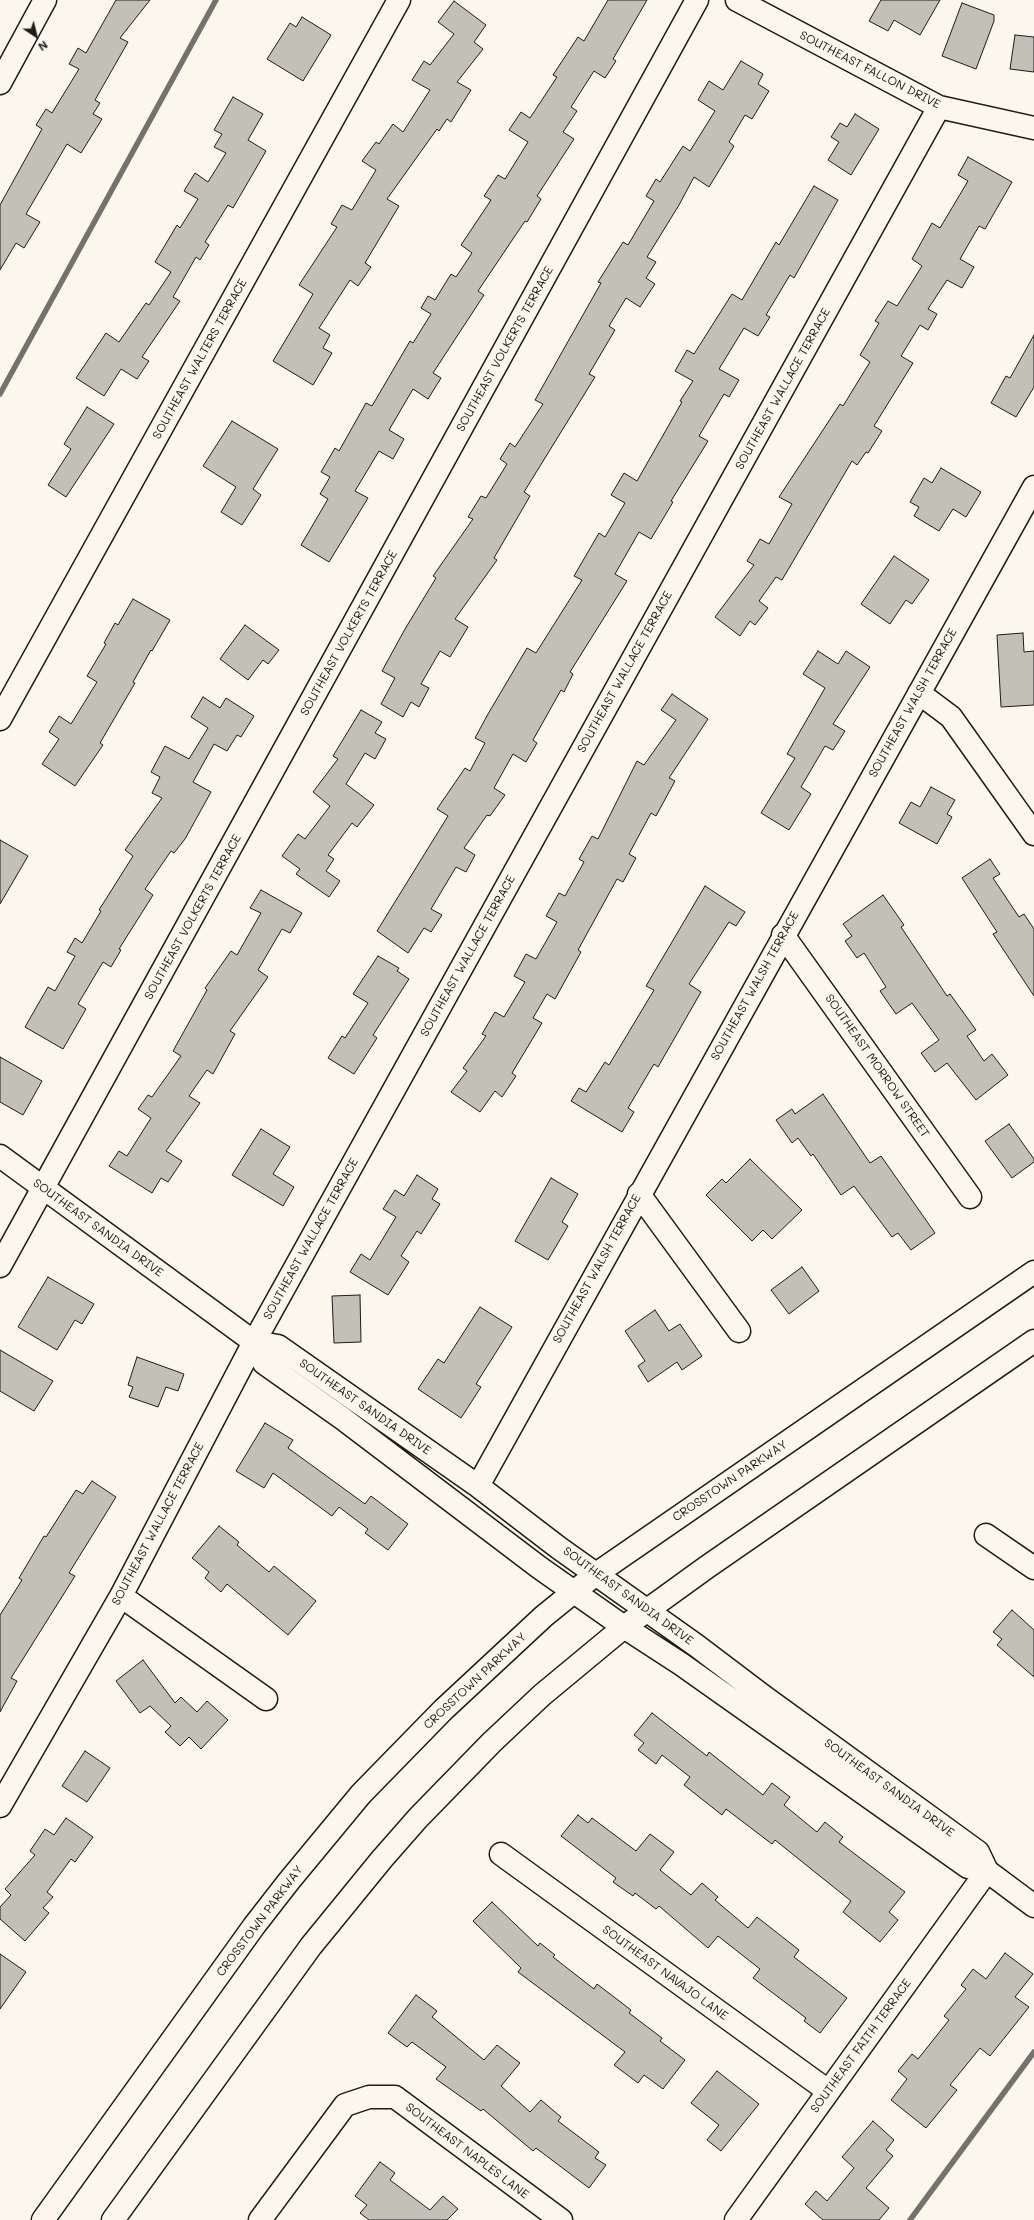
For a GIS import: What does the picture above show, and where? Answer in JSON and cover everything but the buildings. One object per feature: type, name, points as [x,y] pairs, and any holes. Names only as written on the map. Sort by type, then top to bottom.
[{"type":"street","points":[[0,83],[45,0]]},
{"type":"street","name":"SOUTHEAST WALTERS TERRACE","points":[[0,719],[399,0]]},
{"type":"street","name":"SOUTHEAST VOLKERTS TERRACE","points":[[0,1266],[697,0]]},
{"type":"street","name":"SOUTHEAST FALLON DRIVE","points":[[736,0],[939,107],[1034,128]]},
{"type":"street","name":"SOUTHEAST WALLACE TERRACE","points":[[0,1806],[121,1596],[254,1342],[939,107]]},
{"type":"street","name":"SOUTHEAST WALSH TERRACE","points":[[478,1486],[783,935],[1034,487]]},
{"type":"street","points":[[919,693],[951,717],[1034,834]]},
{"type":"street","name":"SOUTHEAST MORROW STREET","points":[[783,935],[970,1197]]},
{"type":"street","name":"SOUTHEAST SANDIA DRIVE","points":[[0,1156],[254,1342],[278,1346],[478,1486],[596,1574],[978,1852],[987,1871]]},
{"type":"street","points":[[639,1194],[739,1331]]},
{"type":"street","name":"CROSSTOWN PARKWAY","points":[[43,2220],[254,1926],[322,1840],[361,1794],[443,1710],[596,1574],[1034,1272]]},
{"type":"street","points":[[112,2220],[311,1946],[382,1859],[418,1818],[492,1742],[548,1690],[624,1627],[1034,1341]]},
{"type":"street","name":"SOUTHEAST SANDIA DRIVE","points":[[254,1342],[264,1363],[342,1418],[574,1592],[681,1664],[968,1867],[987,1871],[1034,1906]]},
{"type":"street","points":[[986,1535],[1034,1568]]},
{"type":"street","points":[[121,1596],[266,1699]]},
{"type":"street","name":"SOUTHEAST NAVAJO LANE","points":[[501,1854],[828,2092]]},
{"type":"street","name":"SOUTHEAST FAITH TERRACE","points":[[736,2220],[987,1871]]},
{"type":"street","name":"SOUTHEAST NAPLES LANE","points":[[260,2220],[345,2105],[369,2097],[395,2097],[561,2220]]},
{"type":"waterway","points":[[0,394],[216,0]]},
{"type":"waterway","points":[[910,2220],[1034,2052]]}]
